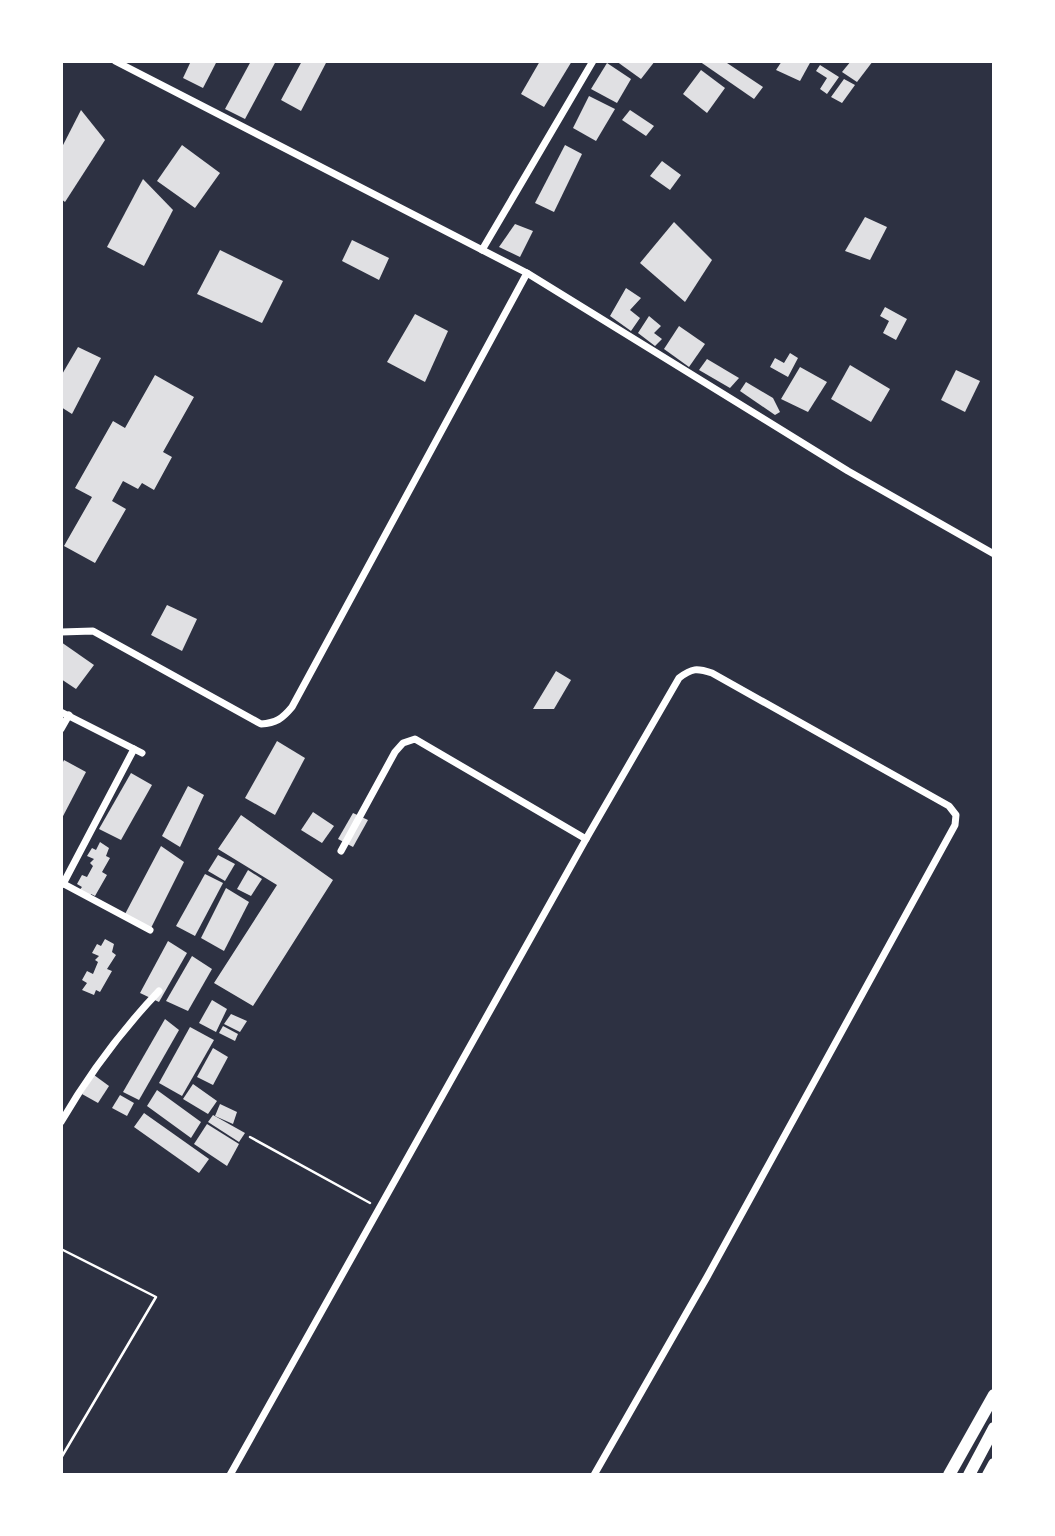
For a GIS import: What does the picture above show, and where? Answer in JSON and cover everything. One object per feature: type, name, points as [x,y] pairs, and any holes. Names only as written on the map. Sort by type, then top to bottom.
[{"type":"main road","points":[[949,1475],[994,1395]]},
{"type":"main road","points":[[969,1475],[994,1428]]},
{"type":"main road","points":[[988,1475],[994,1464]]},
{"type":"street","points":[[115,61],[130,65],[527,273],[848,471],[994,554]]},
{"type":"street","points":[[481,250],[593,61]]},
{"type":"street","points":[[61,632],[93,631],[261,724],[282,719],[292,707],[527,273]]},
{"type":"street","points":[[230,1475],[679,678],[698,668],[712,673],[949,806],[956,815],[955,825],[707,1277],[594,1475]]},
{"type":"street","points":[[61,729],[65,713],[138,751],[62,883],[150,930]]},
{"type":"street","points":[[341,850],[395,752],[403,743],[415,739],[586,839]]},
{"type":"street","points":[[61,1122],[98,1062],[159,991]]},
{"type":"path","points":[[250,1137],[360,1199],[380,1207]]},
{"type":"path","points":[[61,1249],[156,1297],[61,1458]]},
{"type":"building","points":[[191,61],[217,61],[203,88],[183,78]]},
{"type":"building","points":[[251,61],[276,61],[245,119],[225,109]]},
{"type":"building","points":[[302,61],[327,61],[301,111],[281,100]]},
{"type":"building","points":[[540,61],[572,61],[544,107],[521,94]]},
{"type":"building","points":[[616,61],[655,61],[641,79]]},
{"type":"building","points":[[699,61],[724,61],[763,87],[754,99]]},
{"type":"building","points":[[782,61],[811,61],[800,81],[776,70]]},
{"type":"building","points":[[851,61],[873,61],[857,82],[842,72]]},
{"type":"building","points":[[607,63],[631,79],[617,103],[591,89]]},
{"type":"building","points":[[820,65],[839,77],[827,94],[820,89],[827,78],[816,71]]},
{"type":"building","points":[[701,70],[725,88],[707,113],[683,94]]},
{"type":"building","points":[[844,79],[855,85],[842,103],[831,97]]},
{"type":"building","points":[[589,96],[615,109],[596,141],[573,128]]},
{"type":"building","points":[[81,110],[105,140],[65,202],[61,199],[61,149]]},
{"type":"building","points":[[630,110],[654,126],[646,136],[622,120]]},
{"type":"building","points":[[182,145],[220,173],[195,208],[157,181]]},
{"type":"building","points":[[565,145],[582,154],[554,212],[535,203]]},
{"type":"building","points":[[662,161],[681,175],[670,190],[650,176]]},
{"type":"building","points":[[143,179],[173,210],[144,266],[107,247]]},
{"type":"building","points":[[865,217],[887,227],[870,260],[845,251]]},
{"type":"building","points":[[674,222],[712,260],[685,302],[640,263]]},
{"type":"building","points":[[515,224],[533,231],[520,257],[499,247]]},
{"type":"building","points":[[352,240],[389,258],[379,280],[342,261]]},
{"type":"building","points":[[220,250],[283,281],[262,323],[197,294]]},
{"type":"building","points":[[626,288],[641,298],[630,310],[640,318],[631,331],[610,316]]},
{"type":"building","points":[[885,307],[907,319],[896,340],[883,333],[889,321],[880,316]]},
{"type":"building","points":[[415,314],[448,331],[425,382],[387,362]]},
{"type":"building","points":[[649,316],[661,326],[654,333],[662,339],[655,346],[638,333]]},
{"type":"building","points":[[679,326],[705,344],[689,367],[664,349]]},
{"type":"building","points":[[78,347],[101,358],[72,414],[61,407],[61,376]]},
{"type":"building","points":[[790,353],[798,358],[788,377],[770,367],[775,358],[784,363]]},
{"type":"building","points":[[707,359],[739,378],[730,388],[699,370]]},
{"type":"building","points":[[850,365],[890,389],[871,422],[831,399]]},
{"type":"building","points":[[800,367],[827,382],[808,412],[781,399]]},
{"type":"building","points":[[956,370],[980,381],[965,412],[941,400]]},
{"type":"building","points":[[155,375],[194,397],[163,452],[172,457],[154,490],[142,483],[138,489],[123,481],[112,501],[126,509],[95,563],[64,546],[92,497],[75,488],[113,421],[125,428]]},
{"type":"building","points":[[746,382],[773,398],[780,412],[775,415],[740,391]]},
{"type":"building","points":[[167,605],[197,619],[182,651],[151,635]]},
{"type":"building","points":[[61,642],[94,665],[76,689],[61,679]]},
{"type":"building","points":[[556,671],[571,680],[554,709],[533,709]]},
{"type":"building","points":[[277,741],[305,758],[275,815],[245,798]]},
{"type":"building","points":[[64,760],[86,772],[61,820],[61,766]]},
{"type":"building","points":[[131,773],[152,785],[121,840],[99,829]]},
{"type":"building","points":[[188,786],[204,795],[180,847],[162,836]]},
{"type":"building","points":[[313,812],[334,826],[322,843],[301,830]]},
{"type":"building","points":[[353,813],[368,820],[353,847],[338,839]]},
{"type":"building","points":[[241,815],[333,880],[253,1006],[214,983],[277,885],[218,849]]},
{"type":"building","points":[[100,842],[109,848],[106,856],[110,858],[102,872],[107,875],[95,896],[91,894],[89,899],[77,893],[82,887],[77,884],[82,875],[87,877],[93,866],[90,863],[94,859],[87,856],[92,848],[96,850]]},
{"type":"building","points":[[161,846],[184,862],[150,930],[124,916]]},
{"type":"building","points":[[218,855],[235,864],[225,881],[208,871]]},
{"type":"building","points":[[248,870],[262,879],[251,896],[237,889]]},
{"type":"building","points":[[205,874],[223,883],[195,936],[176,926]]},
{"type":"building","points":[[226,888],[249,902],[224,951],[201,938]]},
{"type":"building","points":[[105,939],[114,944],[112,952],[116,955],[107,969],[112,971],[100,992],[96,990],[94,995],[82,990],[87,983],[82,980],[87,971],[93,974],[98,962],[95,960],[99,956],[92,953],[97,944],[101,946]]},
{"type":"building","points":[[168,941],[187,953],[159,1002],[140,993]]},
{"type":"building","points":[[192,956],[212,969],[188,1011],[166,1001]]},
{"type":"building","points":[[212,1000],[227,1009],[216,1032],[199,1023]]},
{"type":"building","points":[[231,1014],[247,1021],[240,1032],[224,1024]]},
{"type":"building","points":[[165,1019],[179,1030],[139,1100],[123,1092]]},
{"type":"building","points":[[223,1026],[238,1034],[235,1041],[219,1033]]},
{"type":"building","points":[[190,1027],[214,1040],[182,1096],[159,1083]]},
{"type":"building","points":[[213,1048],[228,1057],[213,1085],[197,1077]]},
{"type":"building","points":[[94,1075],[109,1086],[98,1103],[82,1094]]},
{"type":"building","points":[[193,1084],[217,1101],[208,1114],[183,1099]]},
{"type":"building","points":[[157,1090],[201,1122],[191,1138],[147,1106]]},
{"type":"building","points":[[120,1095],[134,1103],[127,1116],[112,1108]]},
{"type":"building","points":[[220,1104],[237,1112],[233,1124],[215,1116]]},
{"type":"building","points":[[144,1113],[209,1159],[199,1173],[134,1127]]},
{"type":"building","points":[[213,1115],[245,1133],[239,1142],[208,1122]]},
{"type":"building","points":[[207,1124],[239,1144],[227,1166],[194,1144]]}]
